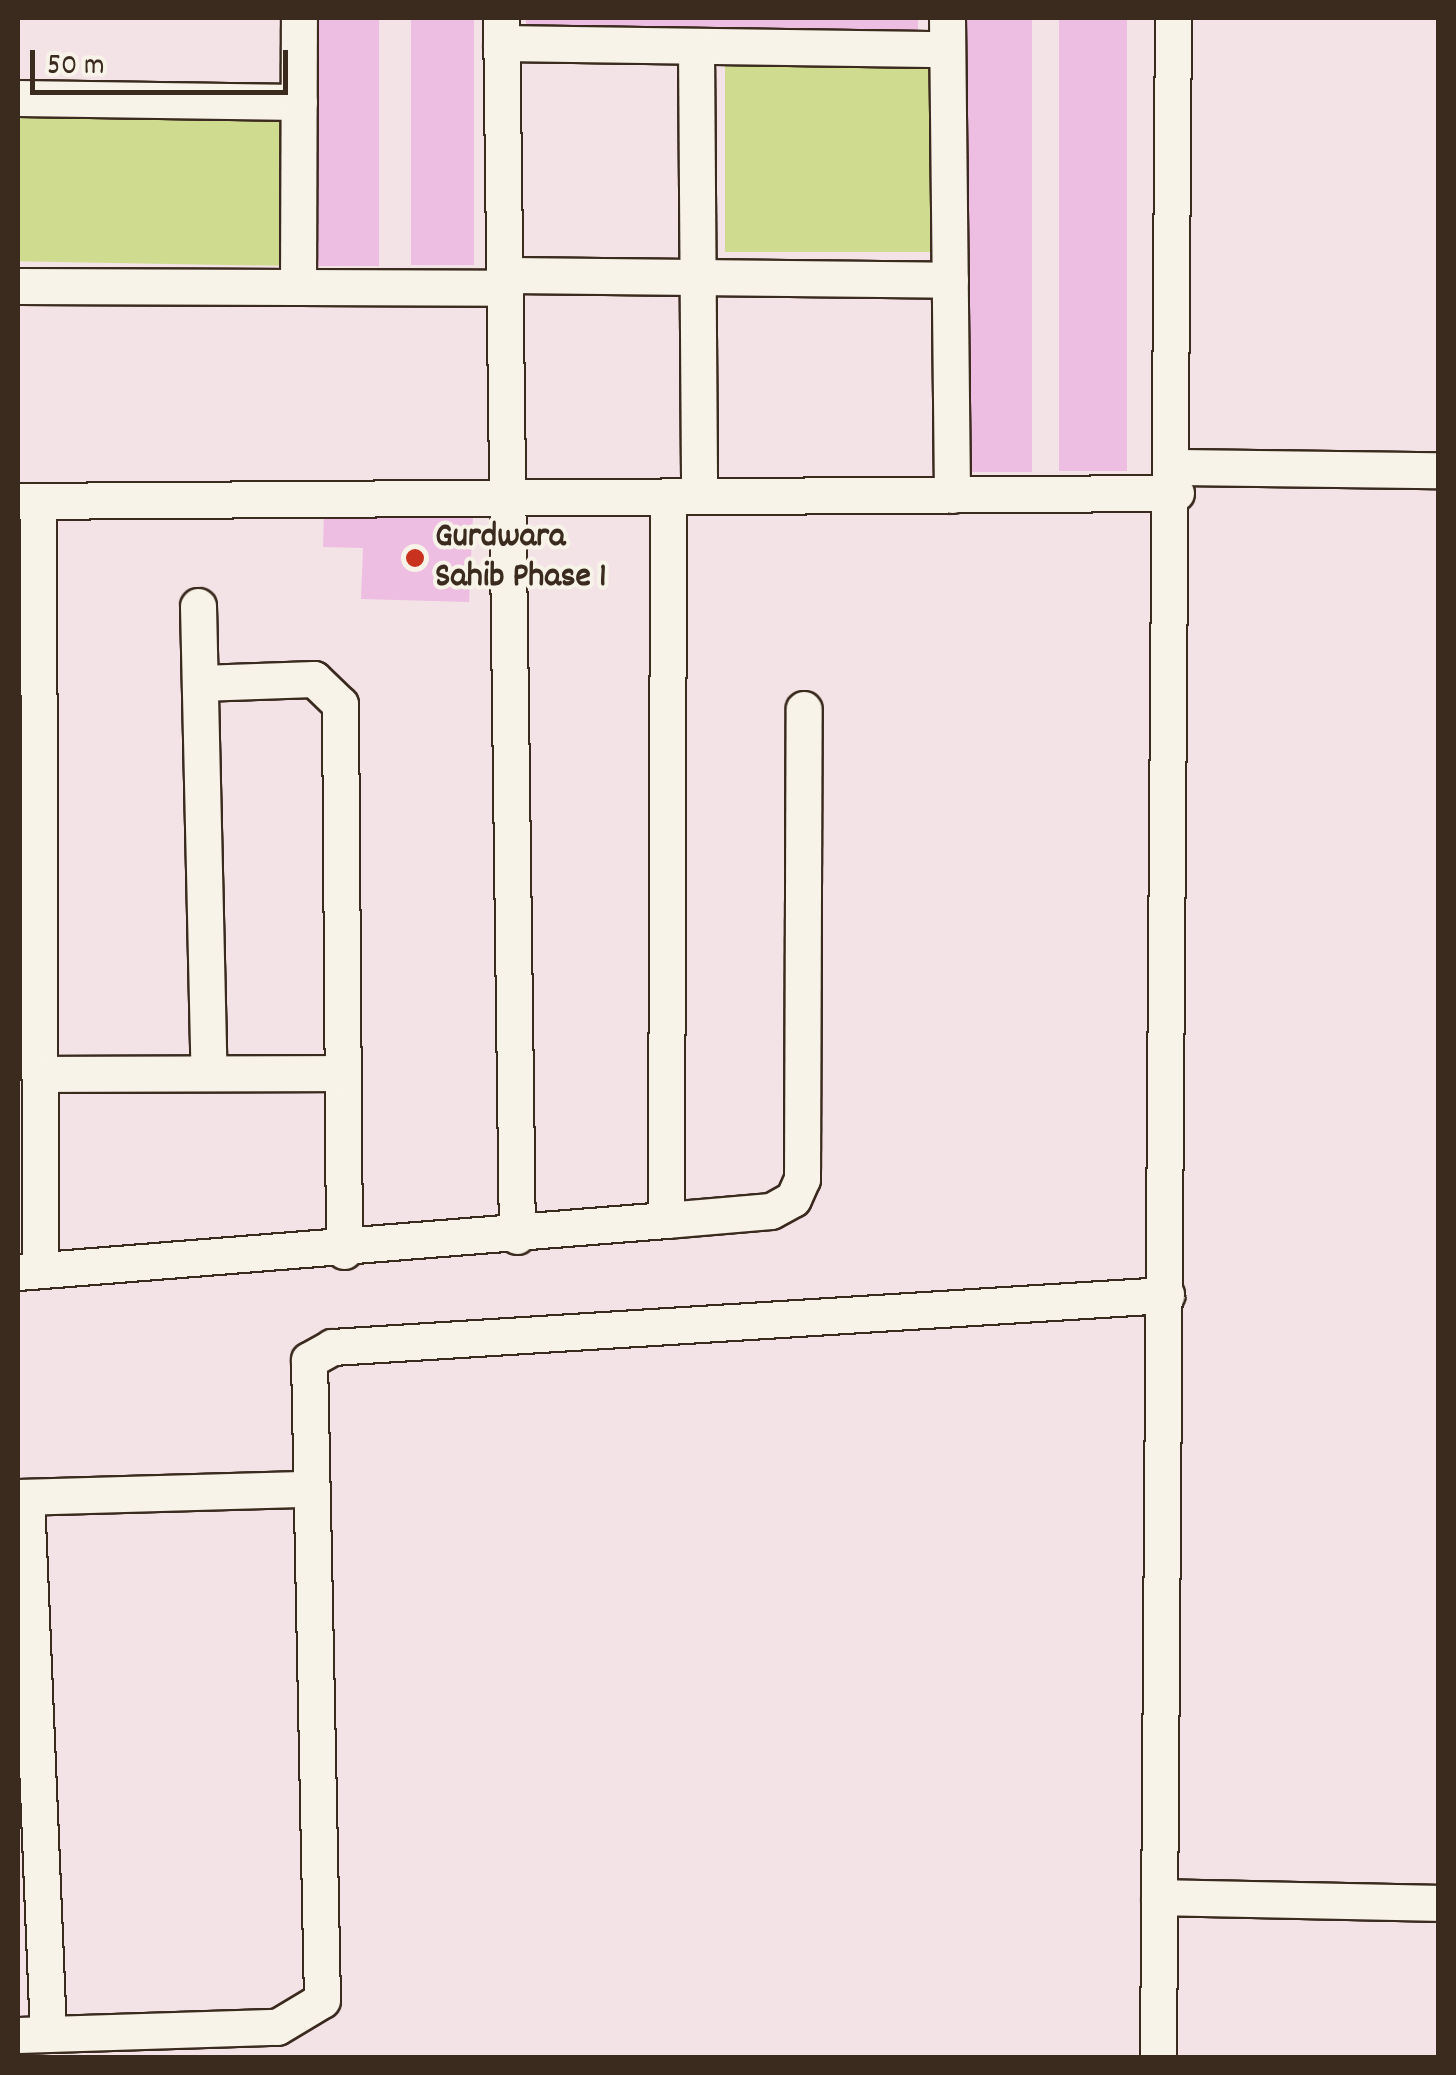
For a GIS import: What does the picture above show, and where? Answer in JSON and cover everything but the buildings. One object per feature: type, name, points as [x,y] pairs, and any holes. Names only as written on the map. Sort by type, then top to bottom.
[{"type":"street","points":[[298,288],[300,18]]},
{"type":"street","points":[[1158,2058],[1176,480],[1172,18]]},
{"type":"street","points":[[517,1236],[501,30],[696,46],[947,33],[952,496]]},
{"type":"street","points":[[666,1220],[684,498],[697,277],[696,46]]},
{"type":"street","points":[[18,98],[299,102]]},
{"type":"street","points":[[18,286],[298,288],[697,277],[950,280]]},
{"type":"street","points":[[804,709],[802,1179],[793,1198],[771,1211],[517,1236],[29,1271],[40,1074],[28,679],[28,501],[952,496],[1176,480],[1438,470]]},
{"type":"street","points":[[198,606],[209,1074]]},
{"type":"street","points":[[200,683],[314,679],[340,704],[344,1251]]},
{"type":"street","points":[[40,1074],[342,1073]]},
{"type":"street","points":[[310,1489],[22,1497],[33,2034],[277,2027],[322,2000],[309,1360],[332,1347],[1166,1295]]},
{"type":"street","points":[[1159,1897],[1438,1903]]},
{"type":"green space","points":[[725,66],[934,66],[934,252],[725,252]]},
{"type":"green space","points":[[18,107],[292,112],[289,266],[18,261]]},
{"type":"place","name":"Gurdwara Sahib Phase 1","points":[[415,558]]}]
